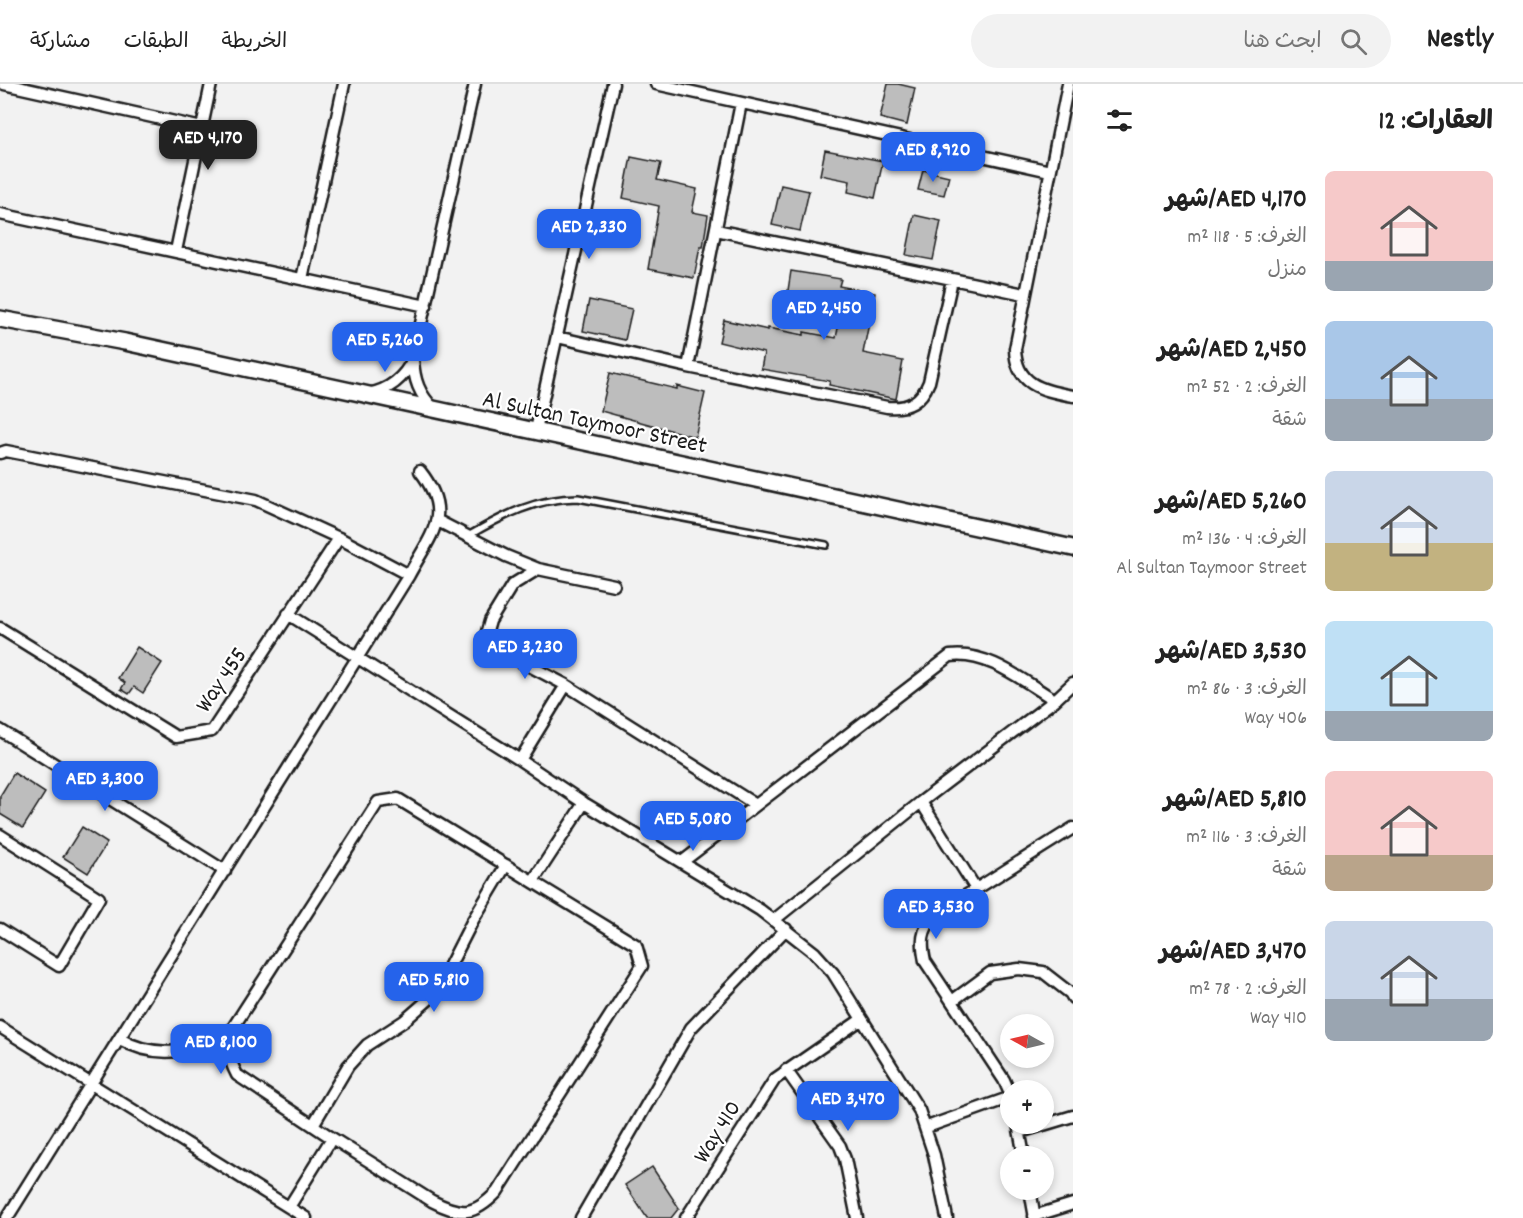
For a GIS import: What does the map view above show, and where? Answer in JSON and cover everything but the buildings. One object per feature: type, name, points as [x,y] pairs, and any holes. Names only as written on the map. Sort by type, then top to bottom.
[{"type":"main road","name":"Al Sultan Taymoor Street","points":[[0,319],[125,342],[1073,548]]},
{"type":"main road","name":"Al Sultan Taymoor Street","points":[[0,328],[395,410],[1073,557]]},
{"type":"street","points":[[4,84],[202,128]]},
{"type":"street","points":[[177,252],[212,84]]},
{"type":"street","points":[[302,279],[344,84]]},
{"type":"street","points":[[363,394],[384,390],[393,385],[408,369],[413,359],[475,84]]},
{"type":"street","points":[[536,430],[613,84]]},
{"type":"street","points":[[656,84],[1050,171]]},
{"type":"street","points":[[1068,84],[1024,294],[1015,349],[1017,365],[1025,378],[1035,386],[1073,396]]},
{"type":"street","points":[[688,367],[741,103]]},
{"type":"street","points":[[0,214],[426,306]]},
{"type":"street","points":[[716,230],[1024,294]]},
{"type":"street","points":[[557,337],[688,367],[897,408],[910,405],[921,397],[929,382],[952,280]]},
{"type":"street","points":[[413,359],[416,382],[426,401],[434,409]]},
{"type":"street","points":[[0,453],[6,451],[256,500],[339,538],[409,575]]},
{"type":"street","points":[[7,1218],[409,575],[438,521],[435,493],[420,471]]},
{"type":"street","points":[[438,521],[506,556],[538,569],[614,585]]},
{"type":"street","name":"Way 455","points":[[0,628],[176,738],[212,731],[339,538]]},
{"type":"street","points":[[538,569],[512,585],[490,621],[486,635],[495,648],[566,686],[756,805]]},
{"type":"street","points":[[288,614],[774,920],[815,953],[833,973],[919,1110],[927,1127],[947,1218]]},
{"type":"street","points":[[682,862],[950,656],[962,654],[983,658],[1055,700]]},
{"type":"street","points":[[520,760],[566,686]]},
{"type":"street","points":[[774,920],[921,802],[1072,686]]},
{"type":"street","points":[[0,730],[225,871]]},
{"type":"street","points":[[398,799],[533,881],[636,945],[642,966],[497,1192],[477,1214],[446,1208],[332,1138],[237,1075],[230,1061],[228,1044],[234,1026],[378,802],[398,799]]},
{"type":"street","points":[[533,881],[584,802]]},
{"type":"street","points":[[921,802],[976,889]]},
{"type":"street","points":[[1004,1080],[926,961],[922,948],[922,936],[927,924],[935,915],[1073,828]]},
{"type":"street","points":[[0,835],[99,898],[59,966],[0,929]]},
{"type":"street","points":[[313,1125],[348,1066],[367,1046],[404,1021],[428,1000],[447,971],[473,920],[506,865]]},
{"type":"street","points":[[581,1218],[691,1028],[786,929]]},
{"type":"street","points":[[952,1001],[990,973],[1019,969],[1044,972],[1073,998]]},
{"type":"street","name":"Way 410","points":[[686,1218],[775,1079],[862,1018]]},
{"type":"street","points":[[0,1027],[306,1218]]},
{"type":"street","points":[[120,1039],[136,1048],[155,1052],[188,1051],[228,1044]]},
{"type":"street","points":[[786,1070],[840,1146],[846,1159],[857,1218]]},
{"type":"street","points":[[927,1127],[1000,1101]]},
{"type":"street","points":[[1054,1120],[1073,1116]]},
{"type":"street","points":[[289,1207],[332,1138]]},
{"type":"street","points":[[1031,1200],[1034,1217],[1073,1204]]},
{"type":"lane","points":[[468,536],[501,517],[528,506],[561,498],[578,498],[826,545]]}]
